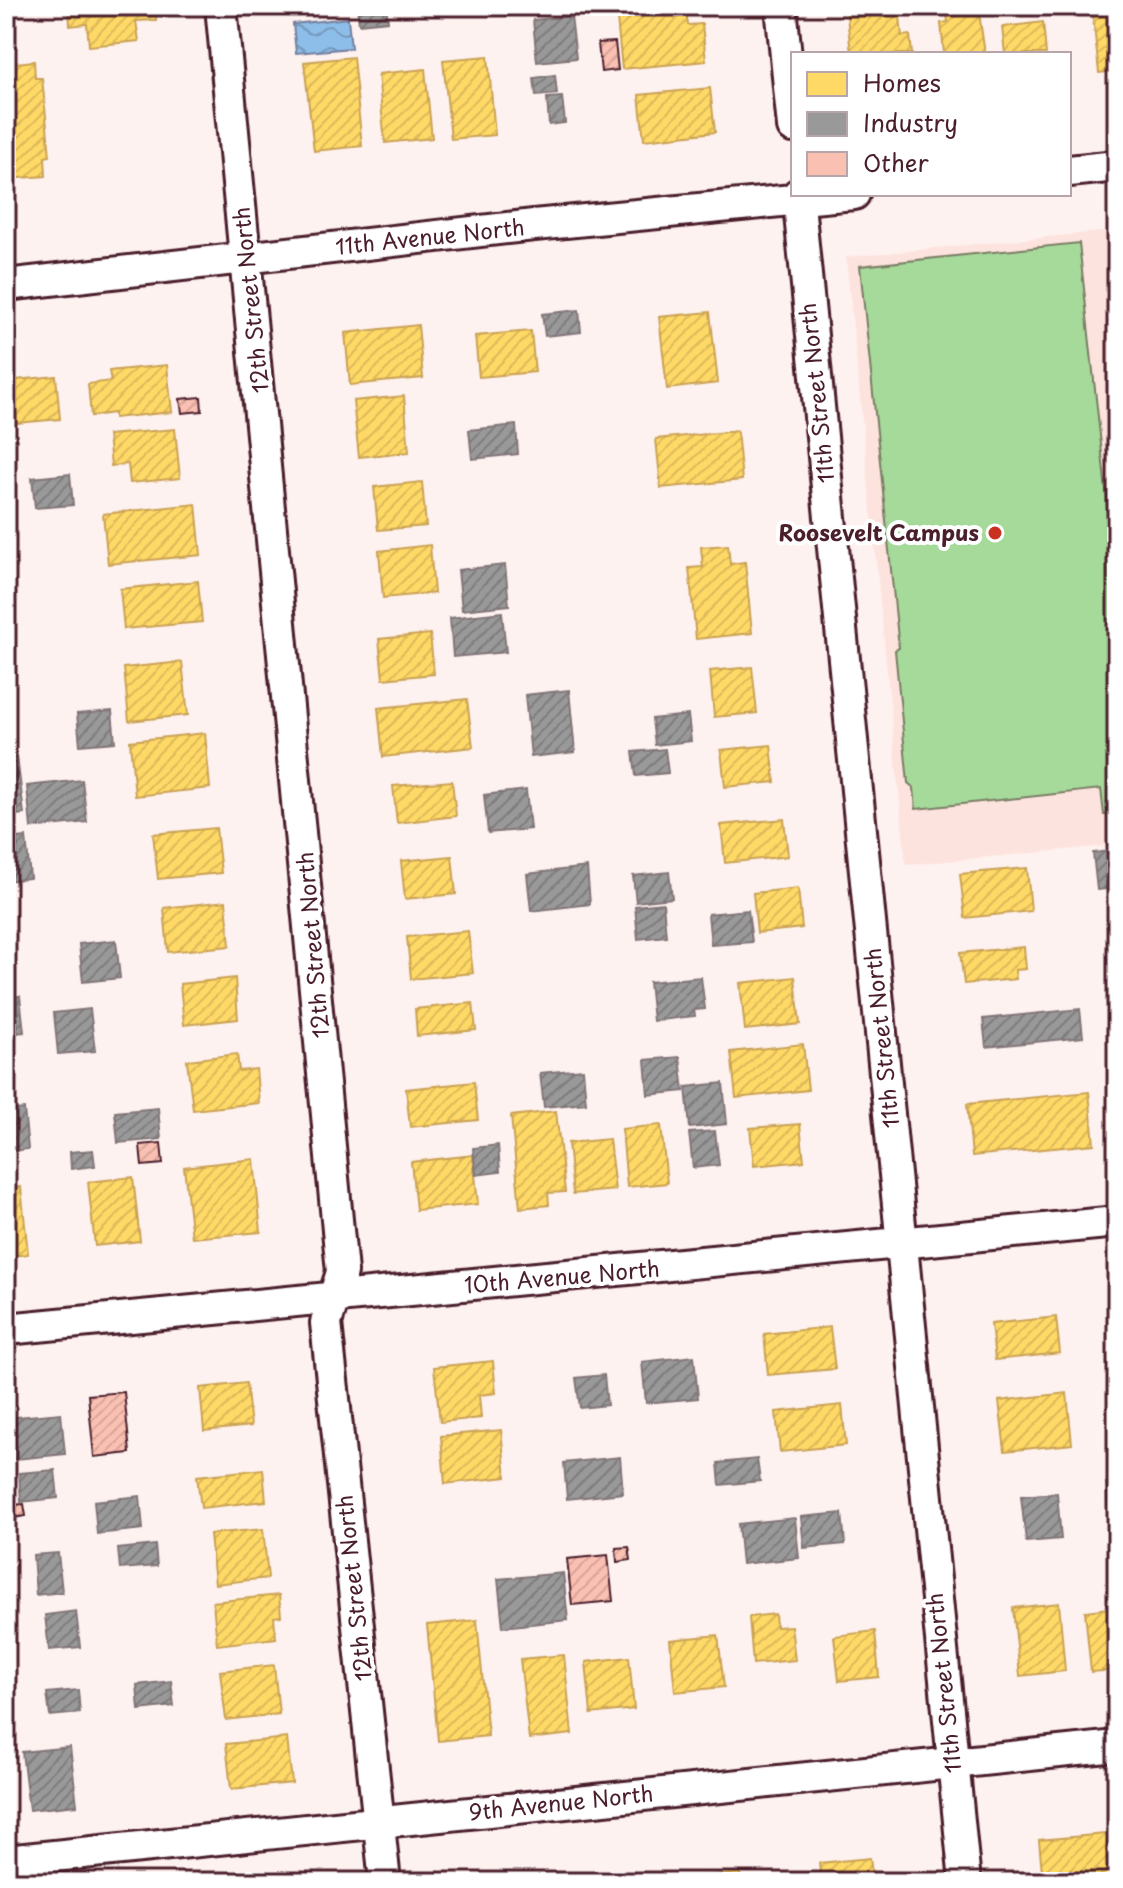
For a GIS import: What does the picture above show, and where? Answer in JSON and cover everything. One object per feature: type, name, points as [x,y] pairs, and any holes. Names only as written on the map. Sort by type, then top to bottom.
[{"type":"street","name":"12th Street North","points":[[221,6],[342,1272],[326,1323],[385,1882]]},
{"type":"street","points":[[781,6],[791,107]]},
{"type":"street","points":[[1071,171],[1117,166]]},
{"type":"street","name":"11th Avenue North","points":[[6,285],[798,197]]},
{"type":"street","name":"11th Street North","points":[[798,197],[903,1244],[922,1475],[965,1882]]},
{"type":"street","name":"10th Avenue North","points":[[6,1329],[1117,1222]]},
{"type":"street","name":"9th Avenue North","points":[[6,1861],[1117,1746]]},
{"type":"shaded area","name":"Roosevelt Campus","points":[[1117,230],[1117,845],[906,865],[846,257]]},
{"type":"green space","name":"Roosevelt Campus","points":[[1079,243],[1117,591],[1117,814],[1104,815],[1101,789],[916,809],[914,788],[908,783],[895,650],[899,648],[860,266]]},
{"type":"water","points":[[348,18],[351,48],[296,53],[293,24]]},
{"type":"building: Homes","points":[[69,6],[155,6],[156,20],[136,21],[139,41],[89,46],[87,24],[70,26]]},
{"type":"building: Homes","points":[[846,6],[899,6],[902,36],[910,35],[912,52],[851,52]]},
{"type":"building: Homes","points":[[946,6],[978,6],[985,52],[944,52],[941,23],[948,22]]},
{"type":"building: Homes","points":[[1117,6],[1117,71],[1099,73],[1092,7]]},
{"type":"building: Homes","points":[[686,11],[688,25],[702,24],[706,61],[622,69],[617,19]]},
{"type":"building: Homes","points":[[1043,22],[1046,52],[1005,52],[1002,27]]},
{"type":"building: Homes","points":[[488,56],[495,135],[451,139],[443,60]]},
{"type":"building: Homes","points":[[353,57],[362,146],[314,151],[304,62]]},
{"type":"building: Homes","points":[[34,61],[35,78],[42,78],[50,156],[45,157],[46,176],[6,179],[6,64]]},
{"type":"building: Homes","points":[[425,69],[432,138],[385,143],[378,74]]},
{"type":"building: Homes","points":[[710,88],[715,132],[644,140],[639,95]]},
{"type":"building: Homes","points":[[710,312],[718,383],[667,389],[659,317]]},
{"type":"building: Homes","points":[[418,325],[423,378],[350,385],[345,333]]},
{"type":"building: Homes","points":[[531,331],[535,372],[479,377],[475,336]]},
{"type":"building: Homes","points":[[167,365],[172,412],[114,418],[114,413],[91,416],[88,384],[111,381],[109,371]]},
{"type":"building: Homes","points":[[56,376],[60,419],[6,424],[6,381]]},
{"type":"building: Homes","points":[[404,396],[409,452],[359,457],[353,401]]},
{"type":"building: Homes","points":[[175,429],[180,478],[130,483],[128,464],[111,466],[108,435]]},
{"type":"building: Homes","points":[[737,431],[742,480],[661,488],[656,439]]},
{"type":"building: Homes","points":[[422,482],[426,526],[378,530],[374,487]]},
{"type":"building: Homes","points":[[196,504],[201,555],[108,564],[103,514]]},
{"type":"building: Homes","points":[[430,545],[434,593],[383,598],[379,551]]},
{"type":"building: Homes","points":[[728,545],[730,564],[745,562],[752,633],[696,639],[689,568],[703,567],[701,547]]},
{"type":"building: Homes","points":[[198,581],[202,622],[124,629],[120,589]]},
{"type":"building: Homes","points":[[430,634],[434,674],[383,679],[379,639]]},
{"type":"building: Homes","points":[[182,662],[188,715],[129,721],[124,668]]},
{"type":"building: Homes","points":[[752,667],[757,713],[714,717],[710,671]]},
{"type":"building: Homes","points":[[467,699],[473,747],[383,757],[378,708]]},
{"type":"building: Homes","points":[[205,733],[210,788],[135,796],[130,741]]},
{"type":"building: Homes","points":[[771,745],[775,782],[725,787],[721,750]]},
{"type":"building: Homes","points":[[452,781],[456,816],[397,823],[393,786]]},
{"type":"building: Homes","points":[[784,819],[788,856],[725,863],[721,825]]},
{"type":"building: Homes","points":[[216,828],[221,873],[158,879],[153,834]]},
{"type":"building: Homes","points":[[452,856],[456,894],[405,899],[401,861]]},
{"type":"building: Homes","points":[[1027,868],[1031,911],[965,918],[960,874]]},
{"type":"building: Homes","points":[[798,888],[802,928],[757,933],[753,893]]},
{"type":"building: Homes","points":[[226,901],[230,946],[168,952],[164,908]]},
{"type":"building: Homes","points":[[468,931],[473,973],[411,979],[407,937]]},
{"type":"building: Homes","points":[[1024,947],[1026,969],[1015,970],[1016,979],[964,984],[960,953]]},
{"type":"building: Homes","points":[[795,977],[800,1024],[745,1030],[740,983]]},
{"type":"building: Homes","points":[[235,978],[238,1019],[184,1025],[180,984]]},
{"type":"building: Homes","points":[[473,1003],[476,1030],[417,1036],[415,1009]]},
{"type":"building: Homes","points":[[803,1044],[808,1090],[736,1098],[731,1052]]},
{"type":"building: Homes","points":[[237,1054],[239,1071],[256,1069],[259,1103],[193,1110],[187,1060]]},
{"type":"building: Homes","points":[[474,1082],[478,1120],[410,1127],[406,1089]]},
{"type":"building: Homes","points":[[1089,1092],[1094,1144],[972,1156],[967,1104]]},
{"type":"building: Homes","points":[[556,1111],[565,1192],[548,1193],[549,1205],[520,1208],[511,1116]]},
{"type":"building: Homes","points":[[800,1124],[804,1161],[754,1166],[750,1128]]},
{"type":"building: Homes","points":[[661,1125],[667,1183],[627,1187],[622,1129]]},
{"type":"building: Homes","points":[[609,1139],[615,1190],[573,1194],[568,1143]]},
{"type":"building: Homes","points":[[473,1155],[478,1204],[416,1210],[411,1162]]},
{"type":"building: Homes","points":[[254,1159],[261,1232],[192,1238],[184,1167]]},
{"type":"building: Homes","points":[[133,1177],[140,1241],[95,1246],[88,1182]]},
{"type":"building: Homes","points":[[21,1187],[28,1254],[6,1257],[6,1189]]},
{"type":"building: Homes","points":[[1056,1317],[1060,1353],[995,1360],[991,1324]]},
{"type":"building: Homes","points":[[830,1327],[835,1369],[768,1375],[764,1334]]},
{"type":"building: Homes","points":[[493,1361],[496,1393],[479,1395],[481,1418],[440,1422],[434,1367]]},
{"type":"building: Homes","points":[[246,1383],[251,1426],[204,1431],[200,1388]]},
{"type":"building: Homes","points":[[1067,1393],[1072,1444],[1005,1451],[999,1401]]},
{"type":"building: Homes","points":[[842,1405],[846,1445],[780,1452],[776,1412]]},
{"type":"building: Homes","points":[[501,1430],[506,1477],[445,1484],[441,1436]]},
{"type":"building: Homes","points":[[263,1469],[266,1501],[201,1508],[197,1476]]},
{"type":"building: Homes","points":[[263,1529],[268,1578],[215,1584],[210,1534]]},
{"type":"building: Homes","points":[[279,1595],[281,1616],[274,1617],[276,1638],[217,1645],[213,1602]]},
{"type":"building: Homes","points":[[1059,1603],[1065,1671],[1020,1676],[1013,1608]]},
{"type":"building: Homes","points":[[1117,1607],[1117,1670],[1091,1672],[1085,1611]]},
{"type":"building: Homes","points":[[775,1614],[776,1627],[791,1626],[795,1660],[753,1664],[749,1617]]},
{"type":"building: Homes","points":[[477,1620],[488,1736],[438,1741],[427,1625]]},
{"type":"building: Homes","points":[[875,1631],[879,1677],[839,1681],[834,1636]]},
{"type":"building: Homes","points":[[718,1635],[724,1687],[675,1692],[670,1640]]},
{"type":"building: Homes","points":[[564,1655],[572,1734],[529,1739],[520,1659]]},
{"type":"building: Homes","points":[[629,1657],[634,1709],[591,1714],[586,1662]]},
{"type":"building: Homes","points":[[274,1665],[279,1714],[226,1720],[220,1671]]},
{"type":"building: Homes","points":[[6,1698],[11,1727],[6,1727]]},
{"type":"building: Homes","points":[[287,1738],[292,1783],[231,1789],[226,1744]]},
{"type":"building: Homes","points":[[1116,1833],[1117,1882],[1043,1882],[1039,1840]]},
{"type":"building: Homes","points":[[870,1858],[873,1882],[821,1882],[819,1863]]},
{"type":"building: Homes","points":[[740,1873],[741,1882],[705,1882],[704,1876]]},
{"type":"building: Homes","points":[[650,1876],[651,1882],[611,1882],[611,1881]]},
{"type":"building: Industry","points":[[357,6],[386,6],[388,21],[359,24]]},
{"type":"building: Industry","points":[[571,16],[576,58],[537,62],[533,20]]},
{"type":"building: Industry","points":[[555,75],[557,94],[536,96],[534,78]]},
{"type":"building: Industry","points":[[562,97],[565,123],[549,125],[547,98]]},
{"type":"building: Industry","points":[[579,310],[581,332],[545,336],[542,314]]},
{"type":"building: Industry","points":[[516,425],[518,454],[472,459],[469,430]]},
{"type":"building: Industry","points":[[70,474],[73,505],[35,508],[32,478]]},
{"type":"building: Industry","points":[[505,565],[509,605],[462,610],[458,570]]},
{"type":"building: Industry","points":[[502,612],[506,652],[453,657],[450,618]]},
{"type":"building: Industry","points":[[569,690],[575,752],[531,757],[525,695]]},
{"type":"building: Industry","points":[[112,711],[115,742],[80,745],[77,714]]},
{"type":"building: Industry","points":[[688,715],[691,741],[655,745],[652,719]]},
{"type":"building: Industry","points":[[665,749],[668,773],[636,776],[633,752]]},
{"type":"building: Industry","points":[[17,756],[24,814],[6,816],[6,757]]},
{"type":"building: Industry","points":[[82,780],[87,822],[31,828],[27,786]]},
{"type":"building: Industry","points":[[526,790],[530,829],[488,833],[484,795]]},
{"type":"building: Industry","points":[[26,837],[30,878],[6,881],[6,839]]},
{"type":"building: Industry","points":[[1117,850],[1117,888],[1097,890],[1093,853]]},
{"type":"building: Industry","points":[[587,867],[590,904],[531,911],[527,874]]},
{"type":"building: Industry","points":[[669,872],[672,898],[636,902],[633,876]]},
{"type":"building: Industry","points":[[663,903],[666,936],[638,939],[635,906]]},
{"type":"building: Industry","points":[[748,910],[752,942],[711,945],[708,914]]},
{"type":"building: Industry","points":[[116,940],[120,978],[83,982],[79,944]]},
{"type":"building: Industry","points":[[701,977],[705,1009],[694,1010],[695,1016],[653,1021],[649,982]]},
{"type":"building: Industry","points":[[20,996],[24,1032],[6,1034],[6,997]]},
{"type":"building: Industry","points":[[90,1009],[95,1051],[58,1054],[54,1013]]},
{"type":"building: Industry","points":[[1080,1009],[1083,1037],[986,1047],[983,1019]]},
{"type":"building: Industry","points":[[680,1057],[684,1091],[648,1095],[645,1060]]},
{"type":"building: Industry","points":[[583,1069],[586,1103],[544,1107],[540,1073]]},
{"type":"building: Industry","points":[[723,1083],[727,1124],[690,1128],[686,1087]]},
{"type":"building: Industry","points":[[158,1108],[161,1139],[118,1143],[115,1112]]},
{"type":"building: Industry","points":[[24,1109],[28,1149],[6,1152],[6,1111]]},
{"type":"building: Industry","points":[[715,1131],[719,1165],[693,1168],[689,1133]]},
{"type":"building: Industry","points":[[498,1145],[500,1172],[476,1175],[473,1148]]},
{"type":"building: Industry","points":[[93,1150],[95,1166],[71,1169],[70,1152]]},
{"type":"building: Industry","points":[[694,1356],[698,1398],[646,1403],[642,1362]]},
{"type":"building: Industry","points":[[604,1375],[607,1405],[580,1408],[576,1378]]},
{"type":"building: Industry","points":[[61,1413],[65,1454],[6,1460],[6,1418]]},
{"type":"building: Industry","points":[[620,1457],[623,1493],[567,1499],[564,1463]]},
{"type":"building: Industry","points":[[757,1459],[760,1481],[720,1485],[718,1463]]},
{"type":"building: Industry","points":[[55,1470],[58,1498],[21,1502],[19,1473]]},
{"type":"building: Industry","points":[[1117,1482],[1117,1505],[1108,1506],[1106,1483]]},
{"type":"building: Industry","points":[[1057,1493],[1061,1539],[1026,1542],[1021,1496]]},
{"type":"building: Industry","points":[[140,1496],[143,1529],[97,1534],[94,1501]]},
{"type":"building: Industry","points":[[842,1513],[845,1544],[804,1548],[801,1517]]},
{"type":"building: Industry","points":[[795,1518],[799,1558],[742,1564],[738,1524]]},
{"type":"building: Industry","points":[[155,1545],[157,1566],[120,1569],[118,1549]]},
{"type":"building: Industry","points":[[58,1553],[62,1592],[36,1595],[33,1555]]},
{"type":"building: Industry","points":[[563,1573],[568,1620],[503,1627],[498,1579]]},
{"type":"building: Industry","points":[[76,1611],[80,1647],[49,1650],[45,1615]]},
{"type":"building: Industry","points":[[171,1681],[174,1706],[139,1710],[137,1685]]},
{"type":"building: Industry","points":[[78,1690],[80,1713],[50,1716],[47,1693]]},
{"type":"building: Industry","points":[[70,1747],[77,1805],[29,1810],[22,1752]]},
{"type":"building: Other","points":[[615,42],[618,70],[601,72],[598,43]]},
{"type":"building: Other","points":[[201,397],[202,411],[182,413],[180,399]]},
{"type":"building: Other","points":[[161,1143],[163,1164],[142,1166],[140,1145]]},
{"type":"building: Other","points":[[124,1392],[130,1453],[94,1457],[88,1395]]},
{"type":"building: Other","points":[[24,1504],[26,1516],[13,1518],[12,1505]]},
{"type":"building: Other","points":[[629,1547],[631,1560],[617,1562],[616,1548]]},
{"type":"building: Other","points":[[608,1555],[613,1601],[572,1605],[567,1559]]},
{"type":"place","name":"Roosevelt Campus","points":[[995,533]]}]
